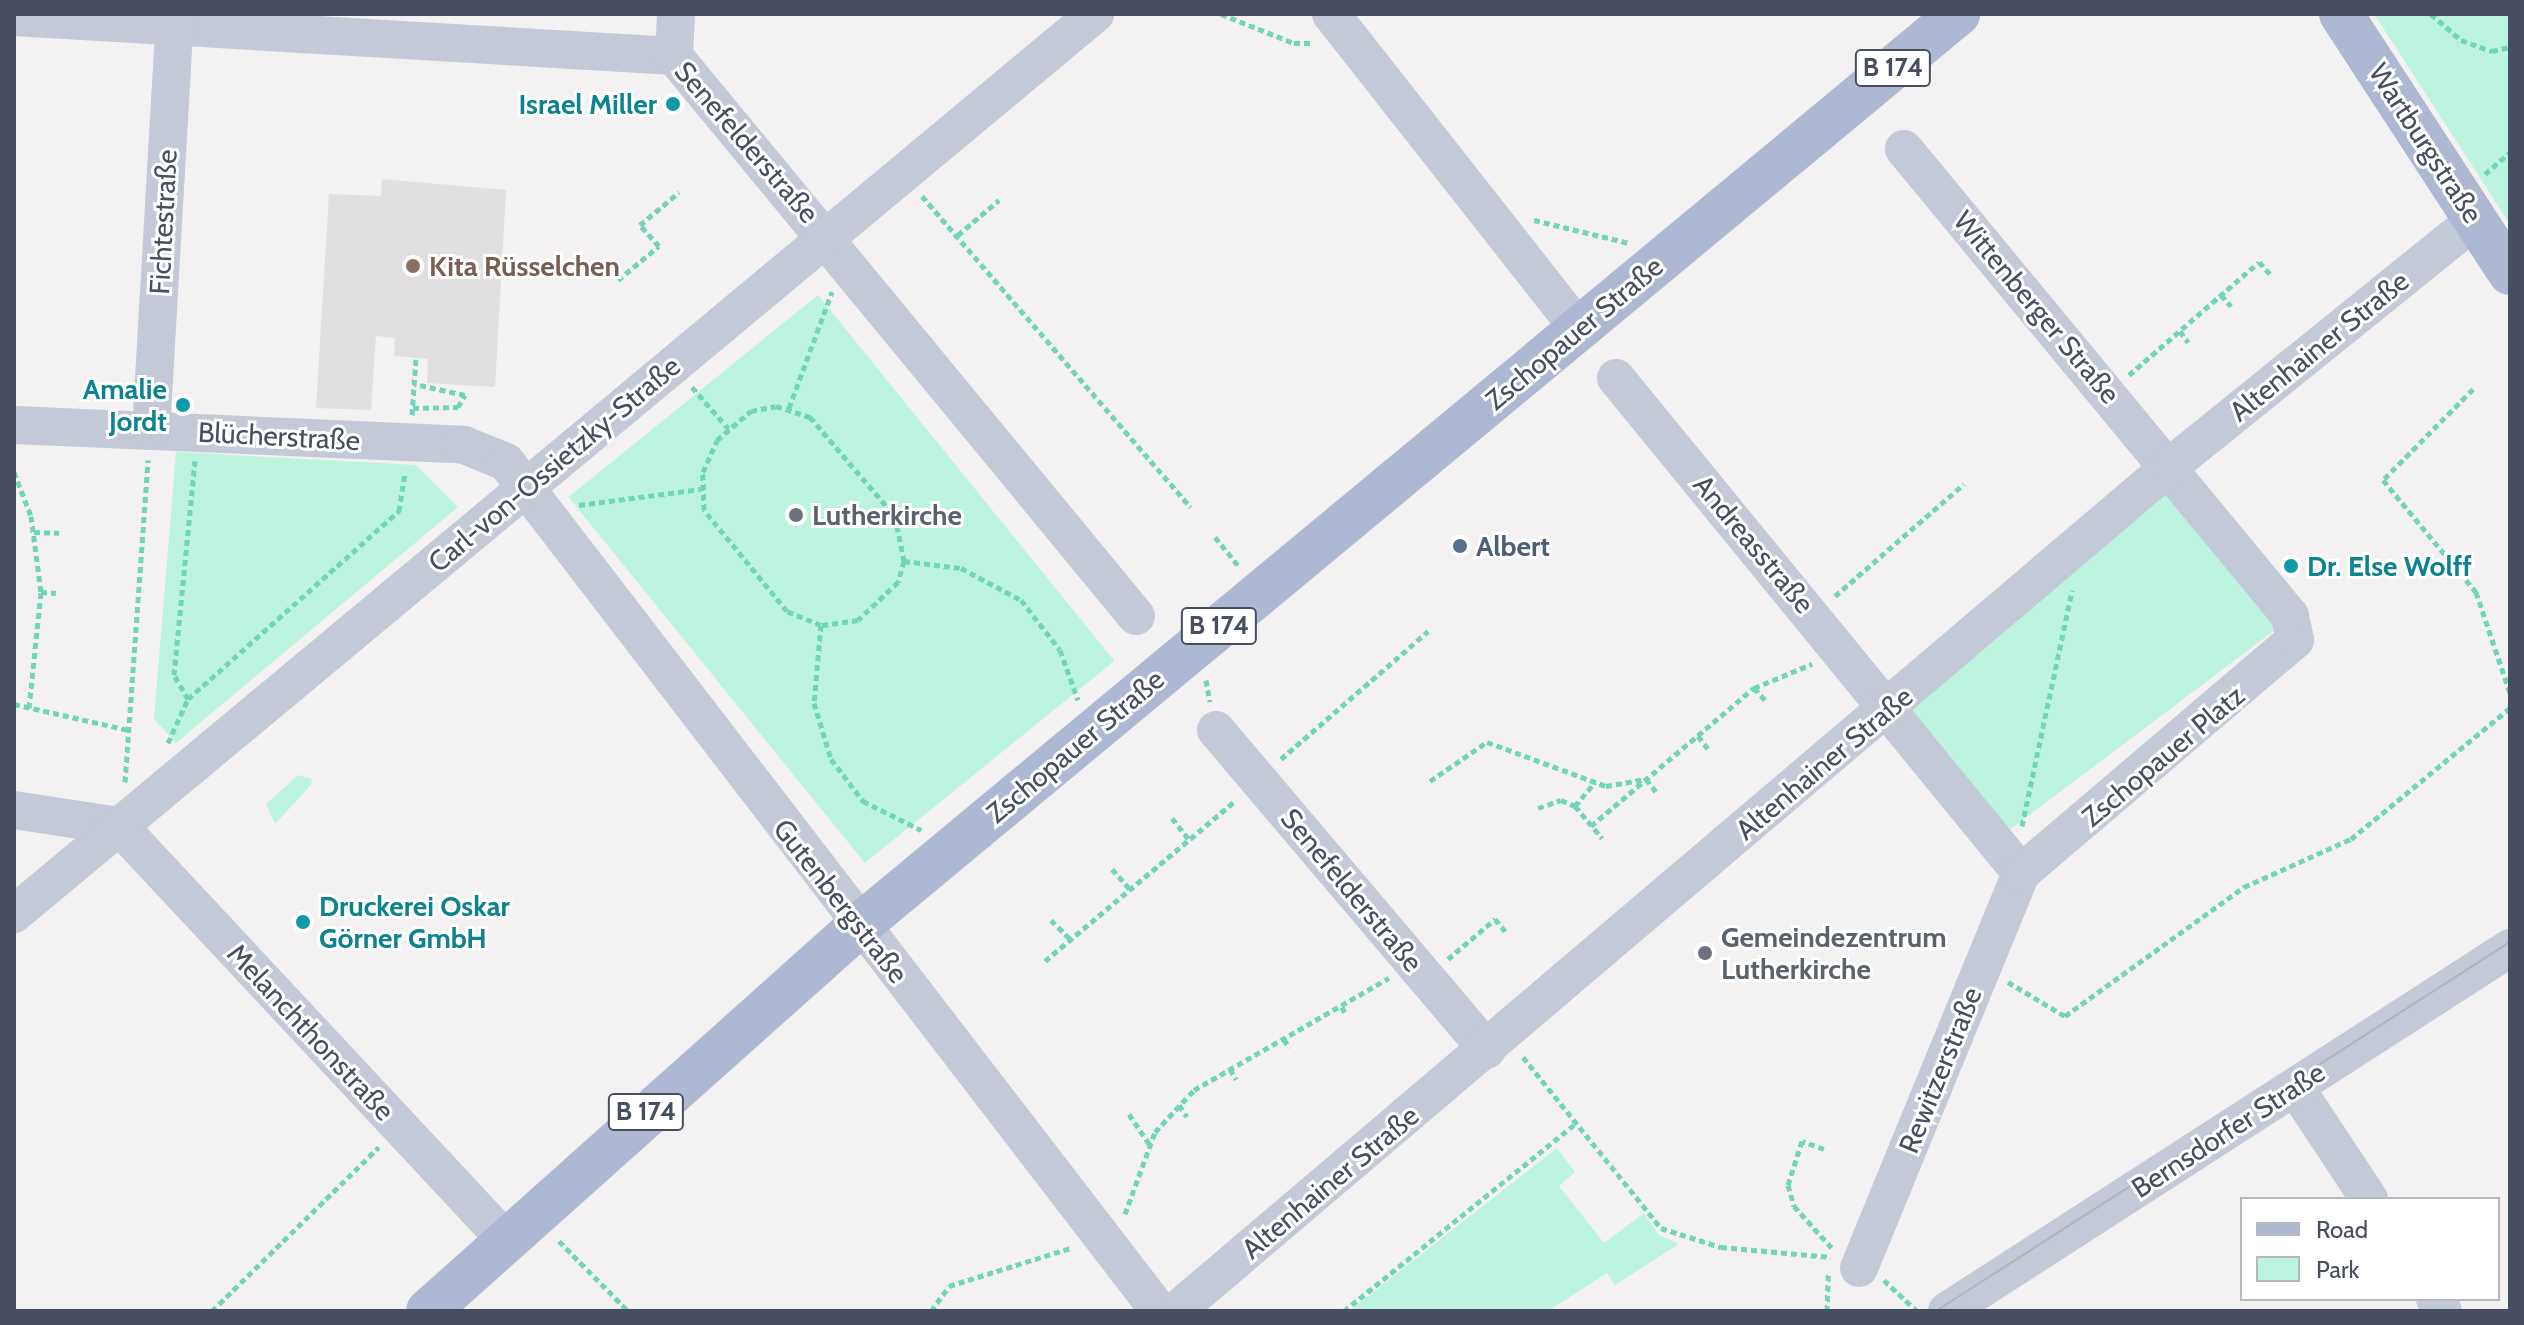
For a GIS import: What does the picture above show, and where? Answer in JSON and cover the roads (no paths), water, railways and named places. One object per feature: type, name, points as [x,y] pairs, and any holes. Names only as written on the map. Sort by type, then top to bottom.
[{"type":"main road","name":"Zschopauer Straße","points":[[428,1311],[517,1225],[860,925],[1958,14]]},
{"type":"main road","name":"Wartburgstraße","points":[[2341,14],[2510,273]]},
{"type":"street","points":[[674,56],[676,14]]},
{"type":"street","name":"Carl-von-Ossietzky-Straße","points":[[14,914],[182,774],[531,500],[673,365],[837,245],[902,174],[1095,14]]},
{"type":"street","name":"Senefelderstraße","points":[[14,17],[174,20],[674,56],[837,245],[1136,616]]},
{"type":"street","name":"Fichtestraße","points":[[151,431],[174,20]]},
{"type":"street","points":[[1340,24],[1579,329]]},
{"type":"street","name":"Wittenberger Straße","points":[[1904,149],[2110,391],[2169,467]]},
{"type":"street","name":"Altenhainer Straße","points":[[1176,1311],[1891,709],[2169,467],[2475,220]]},
{"type":"street","name":"Andreasstraße","points":[[1616,378],[1891,709]]},
{"type":"street","name":"Blücherstraße","points":[[14,425],[198,433],[411,425],[486,448],[531,500]]},
{"type":"street","name":"Zschopauer Platz","points":[[2021,873],[2295,640],[2290,616],[2169,467]]},
{"type":"street","name":"Gutenbergstraße","points":[[531,500],[1159,1311]]},
{"type":"street","points":[[1891,709],[2021,873]]},
{"type":"street","name":"Senefelderstraße","points":[[1216,730],[1420,970],[1496,1042]]},
{"type":"street","points":[[14,810],[119,826]]},
{"type":"street","name":"Melanchthonstraße","points":[[119,826],[403,1131],[517,1225]]},
{"type":"street","name":"Rewitzerstraße","points":[[1846,1262],[1982,967],[2021,873]]},
{"type":"street","name":"Bernsdorfer Straße","points":[[1947,1311],[2510,948]]},
{"type":"street","points":[[2295,1087],[2368,1197]]},
{"type":"tram line","points":[[1936,1311],[2510,942]]},
{"type":"place","name":"Israel Miller","points":[[673,104]]},
{"type":"place","name":"Kita Rüsselchen","points":[[413,266]]},
{"type":"place","name":"Amalie Jordt","points":[[183,405]]},
{"type":"place","name":"Lutherkirche","points":[[796,515]]},
{"type":"place","name":"Albert","points":[[1460,546]]},
{"type":"place","name":"Dr. Else Wolff","points":[[2291,566]]},
{"type":"place","name":"Druckerei Oskar Görner GmbH","points":[[303,922]]},
{"type":"place","name":"Gemeindezentrum Lutherkirche","points":[[1705,953]]}]
